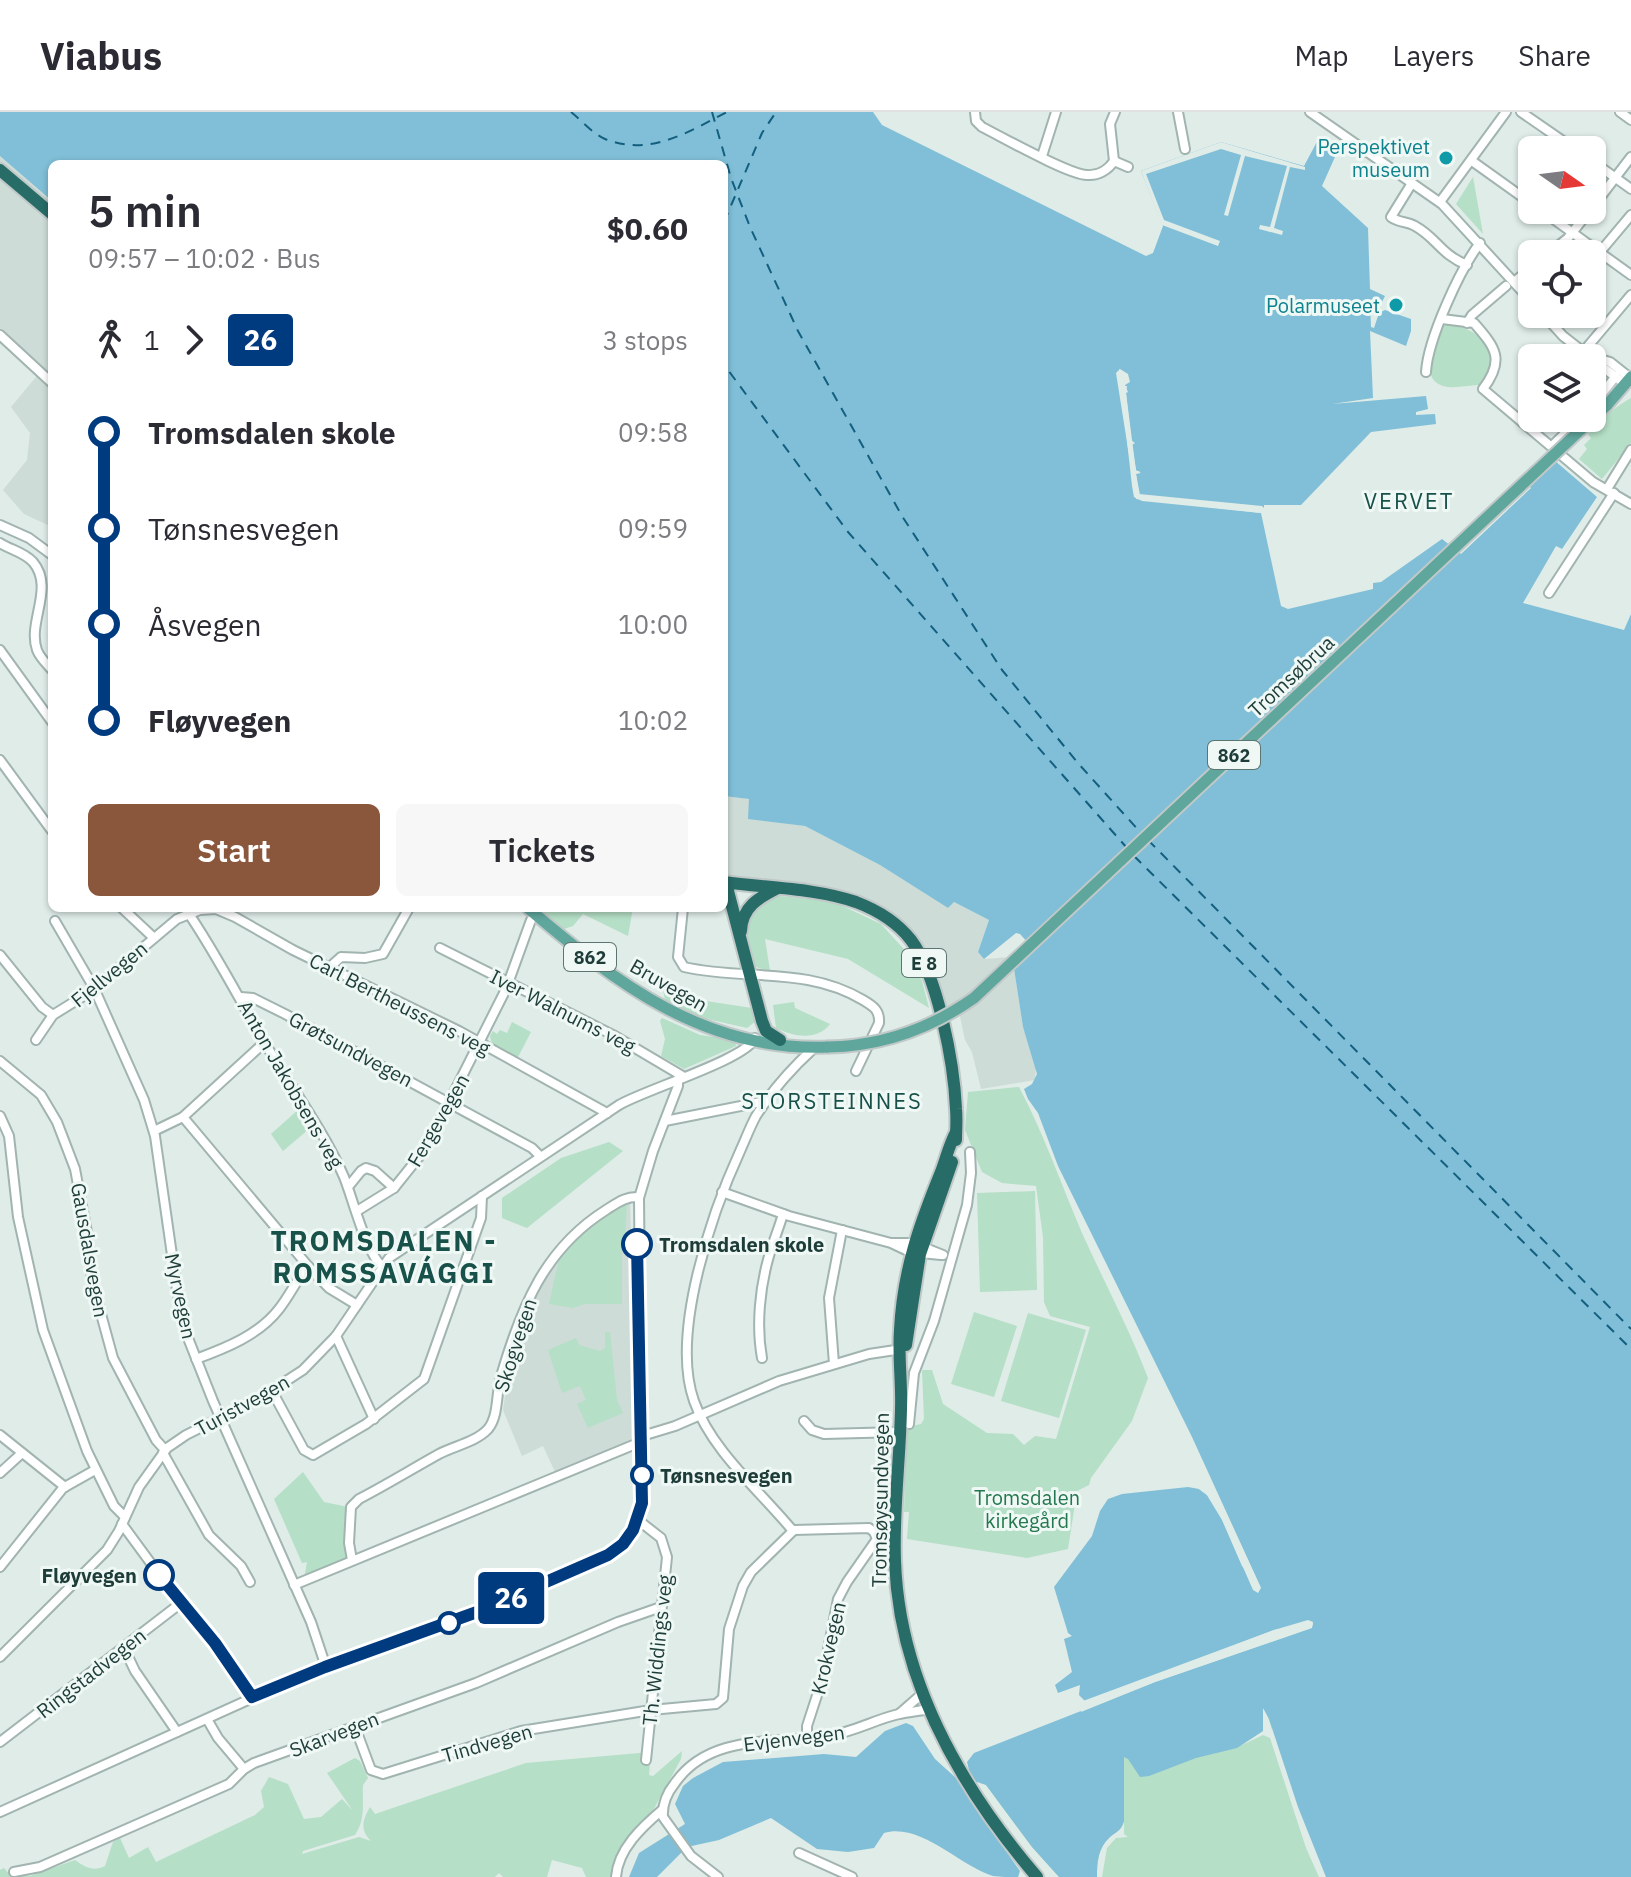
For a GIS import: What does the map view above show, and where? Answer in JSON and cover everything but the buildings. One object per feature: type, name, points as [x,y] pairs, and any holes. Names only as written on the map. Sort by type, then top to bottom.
[{"type":"highway","points":[[0,170],[48,211]]},
{"type":"highway","name":"Tromsøysundvegen","points":[[728,883],[828,895],[864,905],[889,919],[913,943],[929,975],[954,1086],[956,1132],[949,1175],[916,1249],[901,1309],[898,1349],[905,1428],[895,1540],[896,1585],[905,1637],[929,1709],[972,1789],[1037,1877]]},
{"type":"highway","points":[[740,939],[741,925],[748,908],[778,888]]},
{"type":"highway","name":"E 8","points":[[728,891],[762,1021],[766,1031],[785,1044]]},
{"type":"main road","name":"Tromsøbrua","points":[[828,1047],[862,1045],[897,1037],[930,1024],[974,998],[1607,405],[1627,380]]},
{"type":"main road","name":"Bruvegen","points":[[530,914],[644,996],[676,1015],[718,1031],[754,1039],[828,1047]]},
{"type":"street","points":[[1042,156],[1056,112]]},
{"type":"street","points":[[1178,112],[1185,149]]},
{"type":"street","points":[[1310,112],[1440,202],[1480,243],[1518,291]]},
{"type":"street","points":[[1440,202],[1506,112]]},
{"type":"street","points":[[1521,112],[1556,136]]},
{"type":"street","points":[[1620,112],[1631,120]]},
{"type":"street","points":[[975,113],[977,123],[982,127],[1076,172],[1090,175],[1107,169],[1114,161],[1111,113]]},
{"type":"street","points":[[1606,190],[1631,157]]},
{"type":"street","points":[[1114,161],[1128,167]]},
{"type":"street","points":[[1472,161],[1518,194]]},
{"type":"street","points":[[1606,171],[1631,189]]},
{"type":"street","points":[[1412,183],[1391,217],[1417,227],[1446,255],[1467,265]]},
{"type":"street","points":[[1606,245],[1631,215]]},
{"type":"street","points":[[1560,224],[1583,240]]},
{"type":"street","points":[[1565,240],[1580,224]]},
{"type":"street","points":[[1426,372],[1430,347],[1480,243]]},
{"type":"street","points":[[1606,256],[1631,275]]},
{"type":"street","points":[[1467,323],[1472,315],[1518,278]]},
{"type":"street","points":[[1596,344],[1631,295]]},
{"type":"street","points":[[1442,319],[1474,323],[1493,345],[1497,355],[1494,370],[1483,389],[1518,419]]},
{"type":"street","points":[[1556,328],[1572,344]]},
{"type":"street","points":[[0,335],[48,379]]},
{"type":"street","points":[[1606,361],[1627,380],[1606,396]]},
{"type":"street","points":[[1534,432],[1592,481],[1631,504]]},
{"type":"street","points":[[1552,446],[1567,432]]},
{"type":"street","points":[[1549,593],[1631,450]]},
{"type":"street","points":[[0,525],[29,538],[48,552]]},
{"type":"street","points":[[0,543],[26,556],[38,570],[41,593],[35,644],[48,665]]},
{"type":"street","points":[[0,650],[48,716]]},
{"type":"street","points":[[0,760],[48,826]]},
{"type":"street","points":[[126,912],[154,938]]},
{"type":"street","name":"Fjellvegen","points":[[36,1040],[53,1015],[94,988],[186,912]]},
{"type":"street","name":"Anton Jakobsens veg","points":[[188,912],[331,1151],[348,1187],[372,1255],[382,1266]]},
{"type":"street","name":"Carl Bertheussens veg","points":[[224,912],[480,1043],[607,1113]]},
{"type":"street","points":[[330,967],[341,957],[381,955],[407,912]]},
{"type":"street","points":[[683,912],[678,955],[681,965],[810,979],[855,996],[875,1009],[879,1023],[856,1071]]},
{"type":"street","name":"Fergevegen","points":[[357,1211],[394,1188],[426,1148],[509,983],[530,914]]},
{"type":"street","name":"Myrvegen","points":[[55,921],[94,988],[127,1057],[154,1131],[186,1333],[326,1667]]},
{"type":"street","name":"Iver Walnums veg","points":[[440,948],[613,1035],[681,1078]]},
{"type":"street","points":[[0,955],[42,1007],[53,1015]]},
{"type":"street","name":"Grøtsundvegen","points":[[241,997],[267,1004],[532,1148],[540,1156]]},
{"type":"street","name":"Turistvegen","points":[[0,1657],[102,1555],[124,1521],[139,1487],[164,1451],[186,1435],[272,1391],[303,1370],[336,1336],[382,1266],[392,1256],[607,1113],[642,1093],[732,1056],[754,1039]]},
{"type":"street","points":[[154,1131],[183,1117],[265,1042]]},
{"type":"street","points":[[785,1044],[794,1055],[792,1069]]},
{"type":"street","points":[[651,1710],[711,1706],[721,1701],[729,1629],[743,1586],[751,1572],[793,1531],[729,1458],[693,1400],[689,1335],[702,1256],[722,1192],[751,1124],[809,1047]]},
{"type":"street","name":"Gausdalsvegen","points":[[0,1061],[41,1095],[57,1122],[75,1169],[87,1232],[92,1281],[113,1358],[209,1535],[241,1566],[250,1582]]},
{"type":"street","points":[[0,1812],[252,1697],[454,1621],[583,1567],[615,1550],[629,1537],[642,1503],[639,1197],[681,1078]]},
{"type":"street","points":[[665,1121],[767,1101]]},
{"type":"street","points":[[0,1116],[9,1136],[18,1217],[43,1330],[73,1418],[95,1470],[124,1521],[252,1697]]},
{"type":"street","points":[[183,1117],[308,1266],[329,1288],[357,1305]]},
{"type":"street","points":[[804,1421],[812,1430],[824,1434],[905,1428],[914,1373],[934,1321],[969,1195],[970,1152]]},
{"type":"street","points":[[348,1187],[366,1168],[375,1171],[394,1188]]},
{"type":"street","points":[[722,1192],[783,1214],[952,1257]]},
{"type":"street","points":[[272,1391],[309,1455],[318,1454],[408,1394],[426,1376],[481,1218],[482,1196]]},
{"type":"street","name":"Skogvegen","points":[[352,1560],[349,1543],[351,1507],[359,1499],[479,1436],[490,1427],[501,1375],[542,1272],[586,1224],[624,1199],[639,1197]]},
{"type":"street","points":[[762,1358],[760,1323],[764,1281],[783,1214]]},
{"type":"street","points":[[834,1364],[829,1308],[842,1230]]},
{"type":"street","points":[[196,1359],[237,1342],[268,1320],[308,1266]]},
{"type":"street","points":[[336,1336],[374,1419]]},
{"type":"street","points":[[294,1585],[775,1382],[898,1349]]},
{"type":"street","points":[[0,1435],[65,1487]]},
{"type":"street","points":[[0,1473],[22,1453]]},
{"type":"street","points":[[0,1567],[65,1487],[95,1470]]},
{"type":"street","name":"Th. Widdings veg","points":[[638,1520],[658,1535],[665,1549],[666,1571],[646,1760]]},
{"type":"street","name":"Krokvegen","points":[[793,1531],[869,1528],[877,1537],[875,1545],[838,1599],[821,1686],[807,1726],[807,1738]]},
{"type":"street","name":"Ringstadvegen","points":[[0,1742],[181,1603]]},
{"type":"street","name":"Skarvegen","points":[[14,1872],[38,1868],[229,1784],[244,1769],[490,1678],[618,1622],[661,1607]]},
{"type":"street","points":[[124,1648],[135,1671],[177,1732]]},
{"type":"street","name":"Evjenvegen","points":[[899,1714],[923,1693]]},
{"type":"street","name":"Evjenvegen","points":[[616,1877],[617,1865],[624,1850],[662,1810],[681,1774],[709,1754],[738,1744],[851,1731],[899,1714],[929,1709]]},
{"type":"street","name":"Tindvegen","points":[[355,1727],[371,1770],[383,1774],[513,1733],[651,1710]]},
{"type":"street","points":[[207,1719],[218,1738],[244,1769]]},
{"type":"street","points":[[662,1810],[664,1820],[685,1850],[718,1877]]},
{"type":"street","points":[[799,1853],[852,1877]]},
{"type":"shaded area","points":[[0,156],[48,198],[48,525],[24,514],[3,490],[27,460],[30,433],[11,407],[41,371],[0,332]]},
{"type":"shaded area","points":[[728,796],[750,799],[784,823],[805,826],[880,865],[948,908],[954,902],[989,920],[978,952],[985,959],[1010,957],[1013,962],[1023,1027],[1036,1066],[1035,1080],[981,1089],[958,1007],[940,1019],[927,958],[892,918],[832,901],[728,888]]},
{"type":"shaded area","name":"Tromsdalen skole","points":[[630,1200],[636,1433],[634,1438],[557,1476],[543,1446],[522,1456],[503,1410],[508,1376],[514,1362],[525,1358],[517,1333],[555,1254]]},
{"type":"green space","points":[[1473,177],[1483,234],[1456,204]]},
{"type":"green space","points":[[1447,324],[1470,331],[1486,344],[1491,362],[1481,385],[1448,387],[1438,384],[1433,378],[1430,371],[1432,353],[1441,327]]},
{"type":"green space","points":[[1631,398],[1631,443],[1602,479],[1579,459],[1587,449],[1584,445],[1591,438],[1590,432],[1606,432],[1606,417]]},
{"type":"green space","points":[[780,896],[832,901],[881,924],[911,957],[929,1008],[848,959],[765,939],[770,971],[756,966],[748,945],[750,918],[761,905]]},
{"type":"green space","points":[[544,912],[632,912],[628,936],[583,914],[573,926],[564,929]]},
{"type":"green space","points":[[663,990],[666,995],[752,1008],[756,1021],[747,1028],[703,1018],[665,1000]]},
{"type":"green space","points":[[794,1002],[795,1008],[830,1024],[819,1033],[805,1036],[776,1028],[773,1005]]},
{"type":"green space","points":[[662,1018],[700,1035],[735,1040],[736,1046],[684,1069],[661,1056],[665,1039],[660,1021]]},
{"type":"green space","points":[[512,1022],[531,1032],[517,1059],[493,1047],[490,1036],[493,1031],[497,1034],[500,1030],[507,1033]]},
{"type":"green space","name":"Tromsdalen kirkegård","points":[[1019,1087],[1148,1378],[1132,1421],[1089,1485],[1077,1491],[1068,1549],[1027,1558],[907,1539],[909,1512],[904,1512],[907,1427],[921,1424],[924,1419],[922,1370],[932,1370],[943,1404],[987,1433],[1013,1434],[1024,1445],[1035,1436],[1056,1439],[1090,1327],[1050,1316],[1044,1302],[1043,1237],[1036,1186],[1002,1183],[982,1172],[965,1130],[968,1092]]},
{"type":"green space","points":[[298,1110],[309,1129],[283,1151],[271,1134]]},
{"type":"green space","points":[[609,1142],[623,1151],[527,1228],[502,1218],[502,1198],[561,1158]]},
{"type":"green space","points":[[1035,1191],[1037,1290],[980,1292],[977,1193]]},
{"type":"green space","points":[[627,1200],[625,1243],[622,1243],[622,1304],[585,1304],[573,1308],[549,1304],[561,1251],[595,1220]]},
{"type":"green space","points":[[974,1312],[1017,1326],[994,1397],[951,1384]]},
{"type":"green space","points":[[1028,1313],[1086,1330],[1059,1418],[1001,1401]]},
{"type":"green space","points":[[605,1332],[610,1332],[617,1400],[623,1413],[588,1428],[577,1404],[586,1400],[580,1386],[562,1393],[548,1350],[576,1338],[579,1345],[600,1351],[605,1348]]},
{"type":"green space","points":[[303,1472],[324,1502],[348,1507],[349,1559],[304,1579],[307,1562],[302,1563],[274,1499]]},
{"type":"green space","points":[[1273,1705],[1272,1730],[1263,1709],[1263,1731],[1240,1746],[1263,1735],[1270,1738],[1306,1848],[1319,1877],[1102,1877],[1107,1848],[1116,1838],[1128,1837],[1124,1834],[1124,1822],[1103,1846],[1097,1877],[1059,1877],[1032,1847],[986,1785]]},
{"type":"green space","points":[[682,1751],[681,1759],[649,1818],[619,1851],[613,1877],[586,1877],[582,1868],[552,1860],[547,1877],[503,1877],[499,1873],[495,1877],[0,1877],[0,1870],[4,1868],[9,1874],[30,1876],[75,1860],[89,1868],[101,1868],[105,1866],[113,1842],[120,1838],[129,1858],[148,1847],[156,1862],[255,1815],[264,1807],[261,1791],[269,1777],[288,1784],[304,1819],[321,1817],[342,1799],[353,1811],[327,1773],[355,1758],[360,1761],[368,1778],[363,1785],[363,1811],[355,1835],[303,1851],[302,1854],[359,1837],[371,1841],[363,1825],[370,1807],[375,1814],[526,1763],[651,1752],[649,1775],[653,1776]]},
{"type":"water","points":[[0,112],[873,112],[882,125],[1146,256],[1153,253],[1163,226],[1141,171],[1221,142],[1304,166],[1320,136],[1334,142],[1333,145],[1339,148],[1322,186],[1368,228],[1370,289],[1385,296],[1381,304],[1370,301],[1371,327],[1374,328],[1379,313],[1385,310],[1411,319],[1411,331],[1406,346],[1370,331],[1373,398],[1332,404],[1426,396],[1428,409],[1416,412],[1416,415],[1435,414],[1436,424],[1371,432],[1301,505],[1264,505],[1264,508],[1140,495],[1136,474],[1140,471],[1136,471],[1127,386],[1124,386],[1126,374],[1119,369],[1132,486],[1134,497],[1142,501],[1261,513],[1281,606],[1288,609],[1373,589],[1373,583],[1381,582],[1442,539],[1461,554],[1531,488],[1523,478],[1554,460],[1597,497],[1562,549],[1556,546],[1523,603],[1624,630],[1631,614],[1631,1877],[1326,1877],[1263,1708],[1263,1731],[1237,1748],[1140,1777],[1124,1757],[1124,1821],[1101,1851],[1097,1877],[1059,1877],[1032,1847],[986,1785],[977,1782],[964,1791],[1020,1871],[1018,1877],[993,1876],[926,1839],[898,1831],[884,1833],[874,1848],[848,1852],[817,1849],[771,1818],[719,1840],[687,1847],[657,1877],[629,1877],[639,1853],[685,1824],[675,1804],[683,1786],[723,1762],[824,1754],[856,1757],[885,1731],[906,1723],[913,1726],[935,1759],[956,1778],[969,1770],[967,1762],[974,1753],[1155,1682],[1308,1629],[1313,1623],[1274,1630],[1086,1702],[1079,1695],[1080,1685],[1058,1693],[1055,1685],[1072,1672],[1064,1639],[1072,1636],[1068,1633],[1054,1587],[1092,1536],[1100,1511],[1108,1499],[1122,1494],[1188,1487],[1199,1489],[1207,1495],[1222,1520],[1242,1566],[1261,1588],[1192,1437],[1058,1166],[1038,1113],[1024,1089],[1032,1084],[1037,1074],[1023,1027],[1013,962],[1030,945],[1016,933],[984,959],[978,952],[989,920],[954,902],[948,908],[880,865],[805,826],[748,819],[749,799],[728,796],[728,160],[48,160],[48,198],[0,156]]},
{"type":"pier","points":[[1221,142],[1305,167],[1305,170],[1290,167],[1274,228],[1283,231],[1282,235],[1259,229],[1260,225],[1270,227],[1287,166],[1245,156],[1228,216],[1224,215],[1241,155],[1221,149],[1146,174],[1164,220],[1220,241],[1218,246],[1162,225],[1141,171]]},
{"type":"pier","points":[[1120,369],[1128,374],[1130,382],[1125,385],[1131,440],[1135,443],[1132,445],[1136,470],[1141,473],[1136,474],[1139,494],[1262,506],[1261,513],[1136,499],[1116,373]]},
{"type":"pier","points":[[1211,1480],[1261,1588],[1258,1593],[1253,1590],[1222,1519],[1207,1495],[1199,1489],[1202,1487],[1210,1493],[1218,1506],[1207,1482]]},
{"type":"pier","points":[[1308,1620],[1313,1622],[1312,1628],[1155,1682],[1081,1712],[1085,1706],[1082,1705],[1083,1701]]},
{"type":"ferry route","points":[[571,112],[605,139],[638,145],[668,140],[727,112]]},
{"type":"ferry route","points":[[712,112],[726,160]]},
{"type":"ferry route","points":[[728,213],[762,133],[776,112]]},
{"type":"ferry route","points":[[728,168],[750,227],[798,331],[902,516],[1002,670],[1077,762],[1141,833]]},
{"type":"ferry route","points":[[728,370],[848,532],[1127,848]]},
{"type":"ferry route","points":[[1148,840],[1631,1329]]},
{"type":"ferry route","points":[[1134,856],[1631,1349]]},
{"type":"bus line","name":"26","points":[[159,1575],[215,1643],[252,1697],[477,1612],[612,1553],[633,1530],[642,1503],[637,1244]]},
{"type":"place","name":"Perspektivet museum","points":[[1446,158]]},
{"type":"place","name":"Polarmuseet","points":[[1396,305]]},
{"type":"place","name":"Tromsdalen skole","points":[[637,1244]]},
{"type":"place","name":"Tønsnesvegen","points":[[642,1475]]},
{"type":"place","name":"Fløyvegen","points":[[159,1575]]},
{"type":"district","name":"VERVET","points":[[1409,500]]},
{"type":"district","name":"STORSTEINNES","points":[[832,1100]]},
{"type":"district","name":"TROMSDALEN - ROMSSAVÁGGI","points":[[384,1256]]}]
